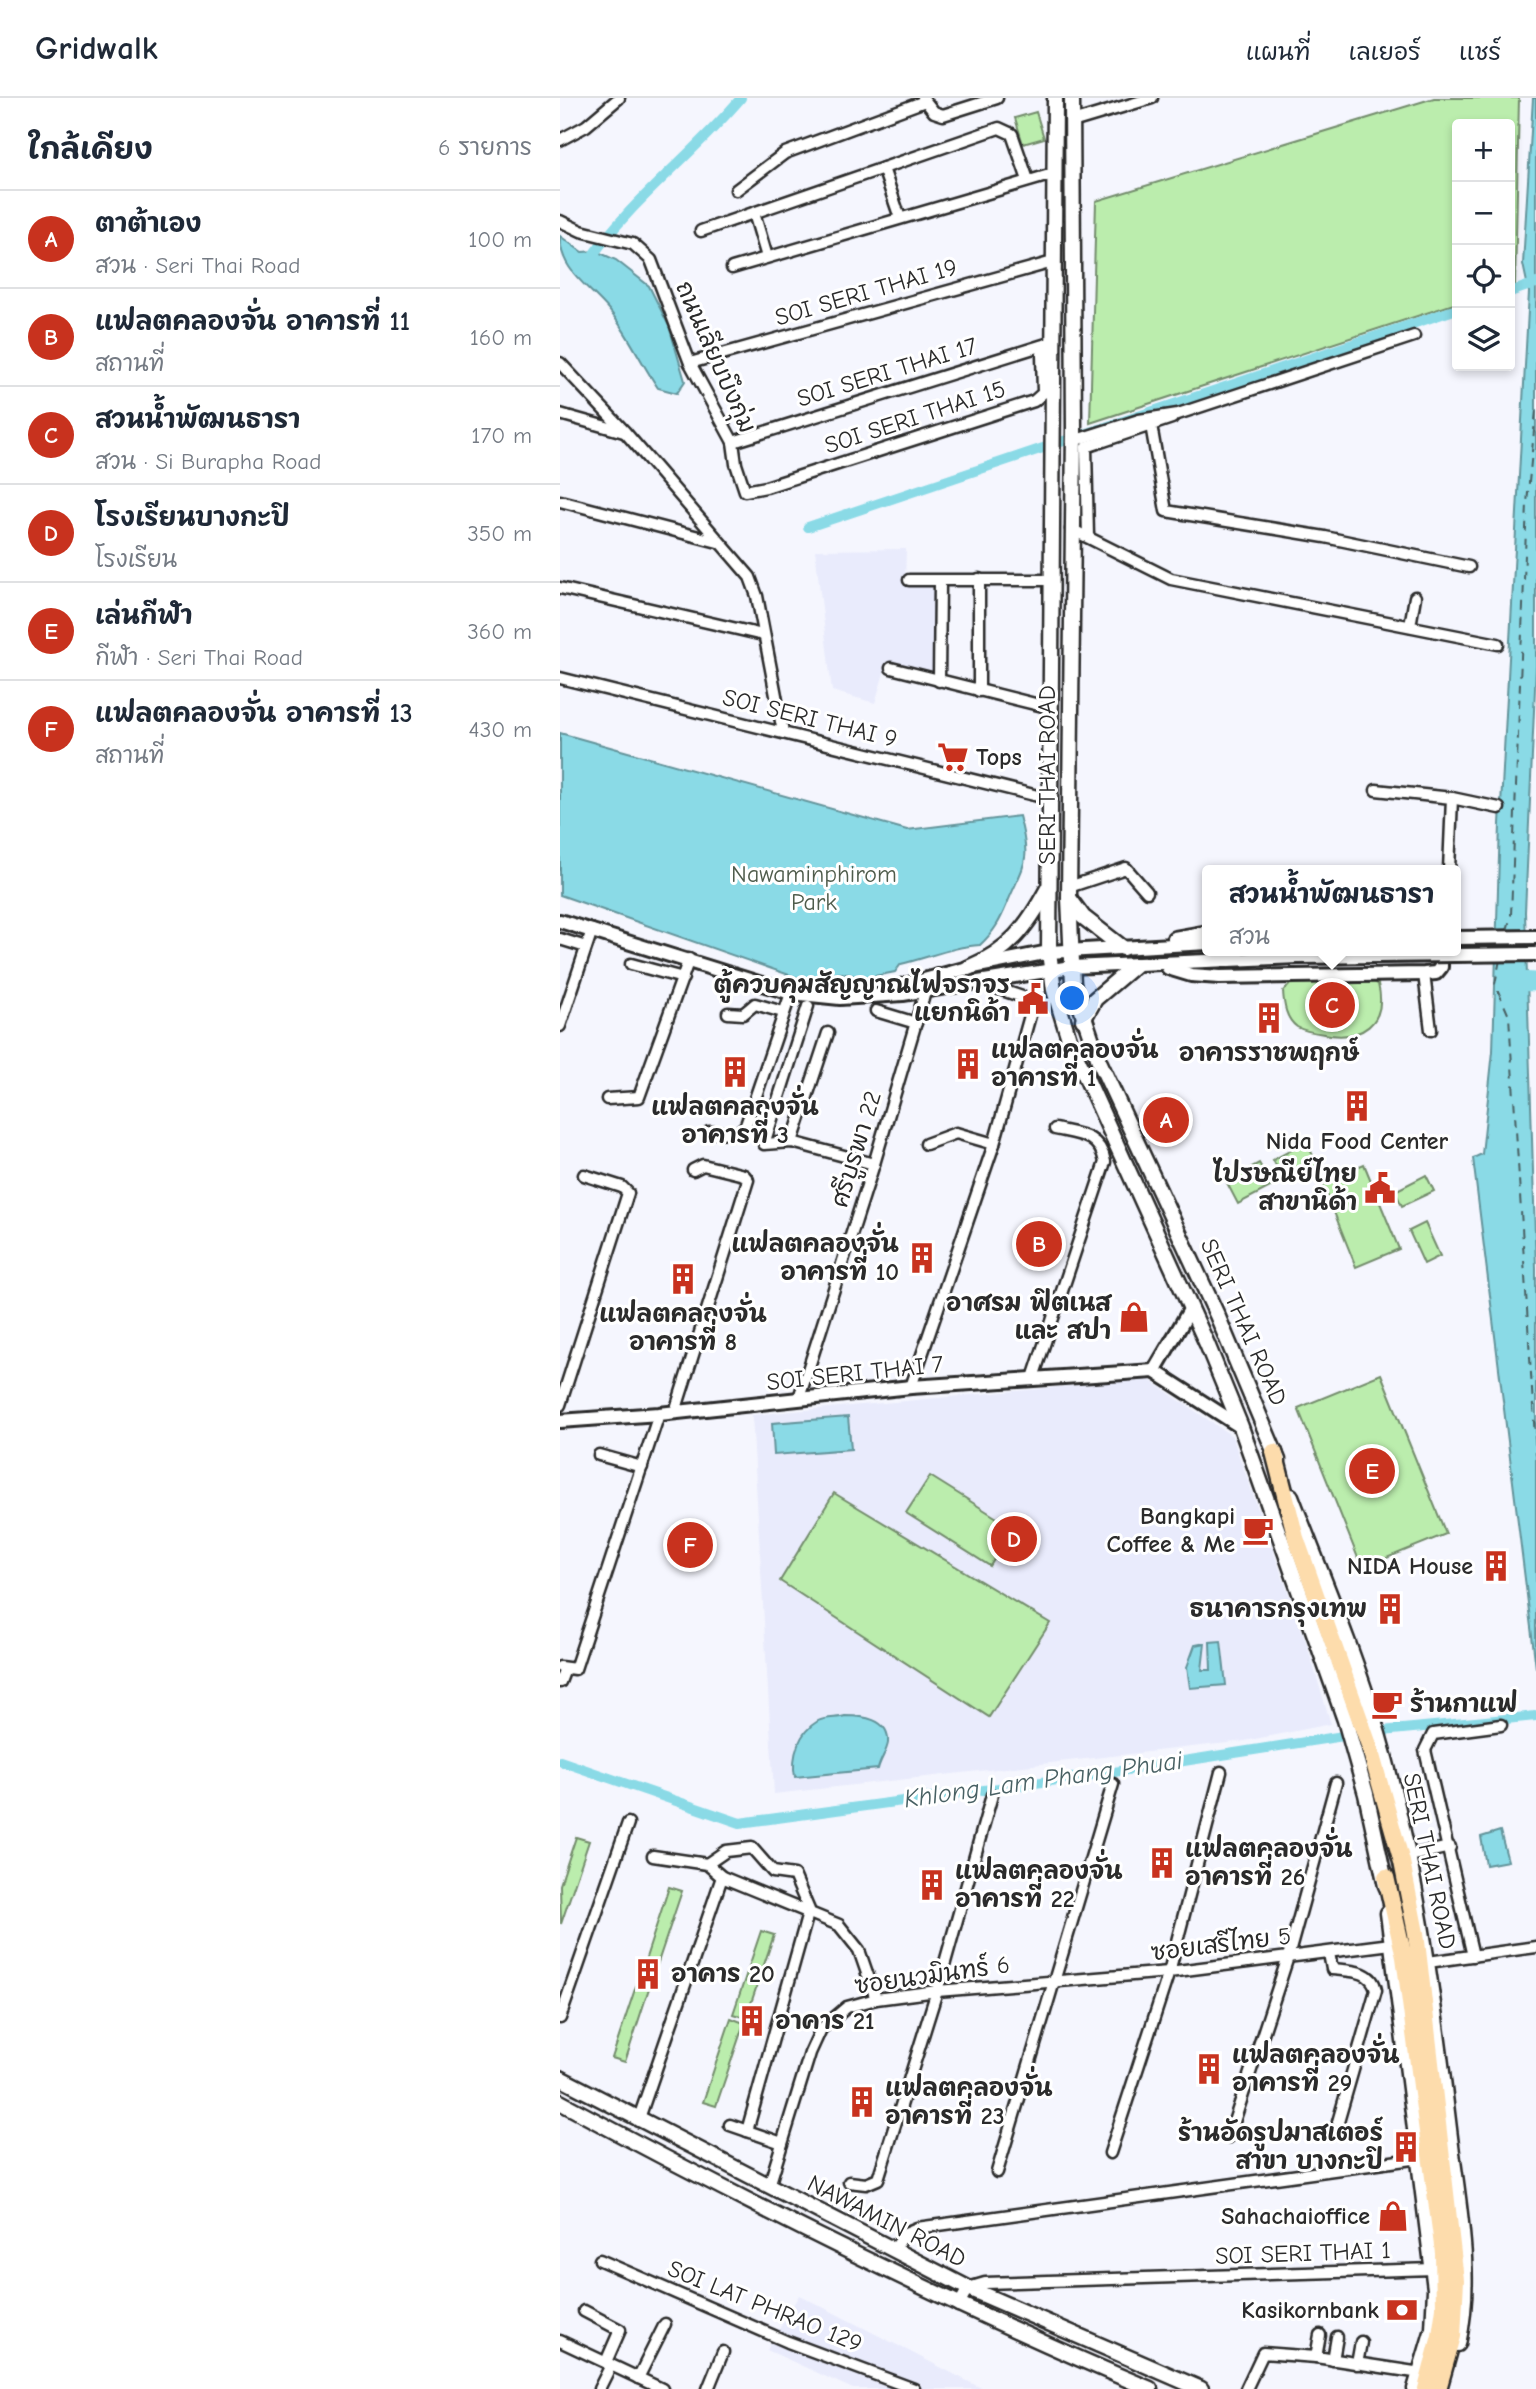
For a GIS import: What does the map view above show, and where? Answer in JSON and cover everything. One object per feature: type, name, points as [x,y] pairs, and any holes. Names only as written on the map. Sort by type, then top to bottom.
[{"type":"main road","name":"SERI THAI ROAD","points":[[1055,98],[1050,970],[1070,1042],[1191,1308],[1241,1427],[1345,1720],[1386,1877],[1391,1944],[1434,2269],[1433,2329],[1423,2381],[1415,2389]]},
{"type":"main road","name":"SERI THAI ROAD","points":[[1072,98],[1070,967],[1083,1020],[1113,1093],[1217,1315],[1274,1452],[1378,1735],[1409,1856],[1428,1962],[1464,2263],[1462,2320],[1445,2389]]},
{"type":"main road","points":[[968,968],[1004,949],[1037,908],[1050,884]]},
{"type":"main road","points":[[1069,893],[1083,917],[1123,948]]},
{"type":"main road","points":[[1083,1020],[1096,999],[1135,965]]},
{"type":"main road","points":[[1274,1452],[1296,1538],[1376,1770],[1402,1862],[1416,1933],[1457,2280],[1453,2336],[1438,2389]]},
{"type":"main road","points":[[1386,1877],[1404,1957],[1445,2279],[1440,2336],[1423,2381]]},
{"type":"main road","name":"NAWAMIN ROAD","points":[[560,2078],[638,2121],[968,2288],[1201,2389]]},
{"type":"main road","name":"NAWAMIN ROAD","points":[[560,2102],[746,2201],[958,2306],[1150,2389]]},
{"type":"street","points":[[560,140],[586,126],[618,98]]},
{"type":"street","points":[[736,190],[785,153],[924,99],[934,112],[943,115],[997,98]]},
{"type":"street","points":[[1072,122],[1152,98]]},
{"type":"street","points":[[701,231],[999,128],[1012,134],[1028,180]]},
{"type":"street","points":[[883,168],[900,218]]},
{"type":"street","points":[[732,268],[1053,174]]},
{"type":"street","points":[[754,213],[767,257]]},
{"type":"street","name":"ถนนเลียบบึงกุ่ม","points":[[560,220],[595,235],[633,244],[651,260],[690,363],[733,442],[743,489]]},
{"type":"street","name":"SOI SERI THAI 19","points":[[690,363],[1053,262]]},
{"type":"street","points":[[1088,537],[1086,447],[1414,336]]},
{"type":"street","name":"SOI SERI THAI 17","points":[[733,442],[1053,342]]},
{"type":"street","name":"SOI SERI THAI 15","points":[[743,489],[749,491],[766,487],[1034,401],[1043,394],[1042,354],[1053,342]]},
{"type":"street","points":[[560,363],[625,432],[750,577],[783,732]]},
{"type":"street","points":[[560,414],[625,432]]},
{"type":"street","points":[[1073,441],[1139,420],[1178,414]]},
{"type":"street","points":[[1151,425],[1166,511],[1325,537],[1469,567]]},
{"type":"street","points":[[560,501],[718,542]]},
{"type":"street","points":[[1071,529],[1171,579],[1498,643]]},
{"type":"street","points":[[979,579],[979,691]]},
{"type":"street","points":[[909,580],[1052,580]]},
{"type":"street","points":[[939,681],[940,580]]},
{"type":"street","points":[[560,588],[763,635]]},
{"type":"street","points":[[1410,626],[1415,597]]},
{"type":"street","points":[[891,668],[1051,708]]},
{"type":"street","name":"SOI SERI THAI 9","points":[[560,678],[1050,799]]},
{"type":"street","points":[[1376,790],[1452,798],[1499,808]]},
{"type":"street","points":[[1450,865],[1452,798]]},
{"type":"street","points":[[1069,893],[1126,868],[1147,892]]},
{"type":"street","points":[[560,921],[689,959],[791,993],[822,998],[925,992],[1070,967],[1377,956]]},
{"type":"street","points":[[560,1026],[592,930]]},
{"type":"street","points":[[1162,945],[1175,938],[1202,933]]},
{"type":"street","points":[[1461,938],[1536,937]]},
{"type":"street","points":[[560,939],[586,947]]},
{"type":"street","points":[[866,996],[968,968],[1049,952],[1202,943]]},
{"type":"street","points":[[1461,955],[1536,954]]},
{"type":"street","points":[[1159,965],[1191,975],[1220,977],[1424,974],[1436,972],[1441,967],[1441,956]]},
{"type":"street","points":[[607,1099],[639,1097],[689,959]]},
{"type":"street","points":[[631,964],[683,978]]},
{"type":"street","points":[[1424,974],[1431,1030]]},
{"type":"street","points":[[911,1387],[994,1144],[1031,1012],[1026,998],[996,988]]},
{"type":"street","name":"ศรีบูรพา 22","points":[[799,1398],[874,1164],[925,992]]},
{"type":"street","points":[[709,1132],[738,1133],[746,1125],[791,993]]},
{"type":"street","points":[[728,1013],[743,1014],[755,1004],[783,1012]]},
{"type":"street","points":[[808,1006],[764,1144],[792,1142],[874,1164]]},
{"type":"street","points":[[876,1011],[916,1023]]},
{"type":"street","points":[[792,1142],[828,1033]]},
{"type":"street","points":[[1033,1378],[1105,1162],[1101,1147],[1091,1137],[1055,1129]]},
{"type":"street","points":[[926,1144],[956,1133],[994,1144]]},
{"type":"street","points":[[676,1412],[748,1180],[744,1175],[703,1165],[693,1170]]},
{"type":"street","points":[[560,1405],[562,1391],[628,1193],[622,1187],[584,1175]]},
{"type":"street","points":[[1191,1308],[1154,1371],[1241,1427]]},
{"type":"street","name":"SOI SERI THAI 7","points":[[560,1421],[659,1414],[911,1387],[1154,1371]]},
{"type":"street","points":[[560,1682],[563,1668],[575,1669],[659,1414]]},
{"type":"street","points":[[598,1455],[642,1467]]},
{"type":"street","points":[[1473,1956],[1450,1847],[1425,1750],[1427,1741],[1433,1734],[1501,1725]]},
{"type":"street","points":[[1110,2154],[1169,1972],[1221,1772]]},
{"type":"street","points":[[1229,2137],[1288,1956],[1336,1783]]},
{"type":"street","points":[[997,2172],[1113,1784]]},
{"type":"street","points":[[849,2182],[866,2184],[878,2179],[937,1991],[992,1796]]},
{"type":"street","points":[[560,2018],[628,1823]]},
{"type":"street","points":[[1409,1856],[1450,1847]]},
{"type":"street","points":[[708,1864],[726,1851],[752,1848],[774,1872],[794,1875],[809,1910],[747,2131]]},
{"type":"street","points":[[653,1856],[708,1864],[722,1877],[809,1910],[839,1926],[859,1950],[876,1999]]},
{"type":"street","points":[[638,2121],[722,1877]]},
{"type":"street","name":"ซอยเสรีไทย 5","points":[[1055,1981],[1169,1972],[1391,1944]]},
{"type":"street","points":[[1428,1962],[1536,1947]]},
{"type":"street","points":[[1329,1953],[1332,1969],[1365,1973],[1372,1979],[1377,1990],[1338,2122]]},
{"type":"street","name":"ซอยนวมินทร์ 6","points":[[769,2186],[821,2029],[847,2007],[876,1999],[937,1991],[1055,1981]]},
{"type":"street","points":[[730,2124],[782,2143]]},
{"type":"street","points":[[894,2250],[905,2234],[917,2228],[1420,2158]]},
{"type":"street","name":"SOI LAT PHRAO 129","points":[[600,2260],[788,2342],[899,2386],[914,2389]]},
{"type":"street","name":"SOI SERI THAI 1","points":[[968,2288],[985,2283],[1434,2269]]},
{"type":"street","points":[[958,2306],[968,2288]]},
{"type":"street","points":[[584,2311],[620,2330],[599,2389]]},
{"type":"street","points":[[639,2378],[665,2325]]},
{"type":"street","points":[[1316,2357],[1320,2335]]},
{"type":"street","points":[[1333,2360],[1337,2337]]},
{"type":"street","points":[[560,2341],[663,2389]]},
{"type":"street","points":[[1357,2364],[1361,2342]]},
{"type":"street","points":[[708,2389],[723,2352]]},
{"type":"street","points":[[1246,2389],[1262,2353],[1316,2357],[1357,2364],[1423,2381]]},
{"type":"shaded area","points":[[906,549],[905,585],[936,586],[934,674],[887,663],[875,703],[832,691],[815,550]]},
{"type":"shaded area","points":[[1148,1379],[1232,1436],[1306,1642],[1331,1724],[1245,1741],[774,1794],[752,1415]]},
{"type":"shaded area","points":[[799,2295],[983,2389],[853,2389],[767,2350]]},
{"type":"green space","points":[[1434,98],[1519,98],[1515,285],[1515,119],[1452,119],[1452,305],[1090,423],[1096,201]]},
{"type":"green space","points":[[1036,112],[1044,138],[1023,144],[1015,118]]},
{"type":"green space","points":[[1305,977],[1364,977],[1378,984],[1379,1010],[1375,1019],[1369,1027],[1349,1035],[1321,1034],[1297,1027],[1288,1016],[1283,992],[1292,982]]},
{"type":"green space","points":[[1306,1142],[1318,1165],[1285,1183],[1273,1160]]},
{"type":"green space","points":[[1259,1163],[1272,1186],[1238,1204],[1226,1181]]},
{"type":"green space","points":[[1364,1164],[1399,1249],[1356,1267],[1322,1182]]},
{"type":"green space","points":[[1426,1175],[1434,1191],[1402,1206],[1395,1191]]},
{"type":"green space","points":[[1425,1223],[1440,1256],[1424,1264],[1409,1231]]},
{"type":"green space","points":[[1381,1374],[1446,1534],[1362,1568],[1298,1408]]},
{"type":"green space","points":[[930,1476],[1013,1528],[990,1566],[906,1513]]},
{"type":"green space","points":[[834,1493],[1050,1623],[989,1717],[780,1581]]},
{"type":"green space","points":[[576,1837],[589,1841],[561,1924],[560,1885]]},
{"type":"green space","points":[[669,1887],[682,1891],[654,1974],[642,1970]]},
{"type":"green space","points":[[761,1931],[774,1935],[746,2018],[733,2014]]},
{"type":"green space","points":[[640,1974],[652,1979],[625,2062],[612,2058]]},
{"type":"green space","points":[[731,2018],[744,2023],[716,2106],[703,2102]]},
{"type":"water","points":[[1533,98],[1536,98],[1536,666],[1525,912],[1536,1268],[1536,1668],[1473,1158],[1482,1154],[1493,1051],[1500,824],[1529,292],[1523,264]]},
{"type":"water","points":[[560,236],[582,252],[596,251],[616,260],[649,286],[669,326],[685,381],[677,393],[658,388],[616,319],[570,268],[561,248]]},
{"type":"water","name":"Nawaminphirom Park","points":[[560,733],[907,830],[1019,816],[1025,844],[1024,862],[999,921],[980,945],[901,964],[895,972],[865,978],[842,973],[804,979],[795,977],[560,895]]},
{"type":"water","points":[[848,1417],[851,1449],[774,1455],[772,1423]]},
{"type":"water","points":[[1221,1641],[1226,1685],[1190,1688],[1187,1667],[1195,1645],[1205,1643],[1202,1670],[1211,1670],[1210,1642]]},
{"type":"water","points":[[845,1716],[873,1720],[884,1728],[888,1743],[878,1769],[795,1777],[794,1761],[798,1745],[806,1731],[821,1719]]},
{"type":"water","points":[[1500,1831],[1508,1861],[1486,1865],[1481,1837]]},
{"type":"waterway","points":[[588,262],[622,219],[741,98]]},
{"type":"waterway","points":[[1515,290],[1536,283]]},
{"type":"waterway","points":[[808,527],[1452,311]]},
{"type":"waterway","points":[[1513,981],[1536,982]]},
{"type":"waterway","name":"Khlong Lam Phang Phuai","points":[[1372,1732],[1536,1716]]},
{"type":"waterway","name":"Khlong Lam Phang Phuai","points":[[560,1761],[740,1823],[1101,1774],[1356,1734]]},
{"type":"ferry route","points":[[1507,931],[1511,915],[1527,503],[1536,410]]},
{"type":"ferry route","points":[[1500,960],[1495,984],[1509,1016],[1536,1455]]},
{"type":"place","name":"Tops","points":[[953,757]]},
{"type":"place","name":"ตู้ควบคุมสัญญาณไฟจราจร แยกนิด้า","points":[[1033,999]]},
{"type":"place","name":"สวนน้ำพัฒนธารา","points":[[1332,1005]]},
{"type":"place","name":"อาคารราชพฤกษ์","points":[[1269,1018]]},
{"type":"place","name":"แฟลตคลองจั่น อาคารที่ 1","points":[[968,1064]]},
{"type":"place","name":"แฟลตคลองจั่น อาคารที่ 3","points":[[735,1072]]},
{"type":"place","name":"Nida Food Center","points":[[1357,1106]]},
{"type":"place","name":"ตาต้าเอง","points":[[1166,1120]]},
{"type":"place","name":"ไปรษณีย์ไทย สาขานิด้า","points":[[1380,1188]]},
{"type":"place","name":"แฟลตคลองจั่น อาคารที่ 11","points":[[1039,1244]]},
{"type":"place","name":"แฟลตคลองจั่น อาคารที่ 10","points":[[922,1258]]},
{"type":"place","name":"แฟลตคลองจั่น อาคารที่ 8","points":[[683,1279]]},
{"type":"place","name":"อาศรม ฟิตเนส และ สปา","points":[[1134,1317]]},
{"type":"place","name":"เล่นกีฬา","points":[[1372,1471]]},
{"type":"place","name":"Bangkapi Coffee & Me","points":[[1258,1530]]},
{"type":"place","name":"โรงเรียนบางกะปิ","points":[[1014,1539]]},
{"type":"place","name":"แฟลตคลองจั่น อาคารที่ 13","points":[[690,1545]]},
{"type":"place","name":"NIDA House","points":[[1496,1566]]},
{"type":"place","name":"ธนาคารกรุงเทพ","points":[[1390,1609]]},
{"type":"place","name":"ร้านกาแฟ","points":[[1387,1704]]},
{"type":"place","name":"แฟลตคลองจั่น อาคารที่ 26","points":[[1162,1863]]},
{"type":"place","name":"แฟลตคลองจั่น อาคารที่ 22","points":[[932,1885]]},
{"type":"place","name":"อาคาร 20","points":[[648,1974]]},
{"type":"place","name":"อาคาร 21","points":[[752,2021]]},
{"type":"place","name":"แฟลตคลองจั่น อาคารที่ 29","points":[[1209,2069]]},
{"type":"place","name":"แฟลตคลองจั่น อาคารที่ 23","points":[[862,2102]]},
{"type":"place","name":"ร้านอัดรูปมาสเตอร์ สาขา บางกะปิ","points":[[1406,2147]]},
{"type":"place","name":"Sahachaioffice","points":[[1393,2216]]},
{"type":"place","name":"Kasikornbank","points":[[1402,2310]]}]
